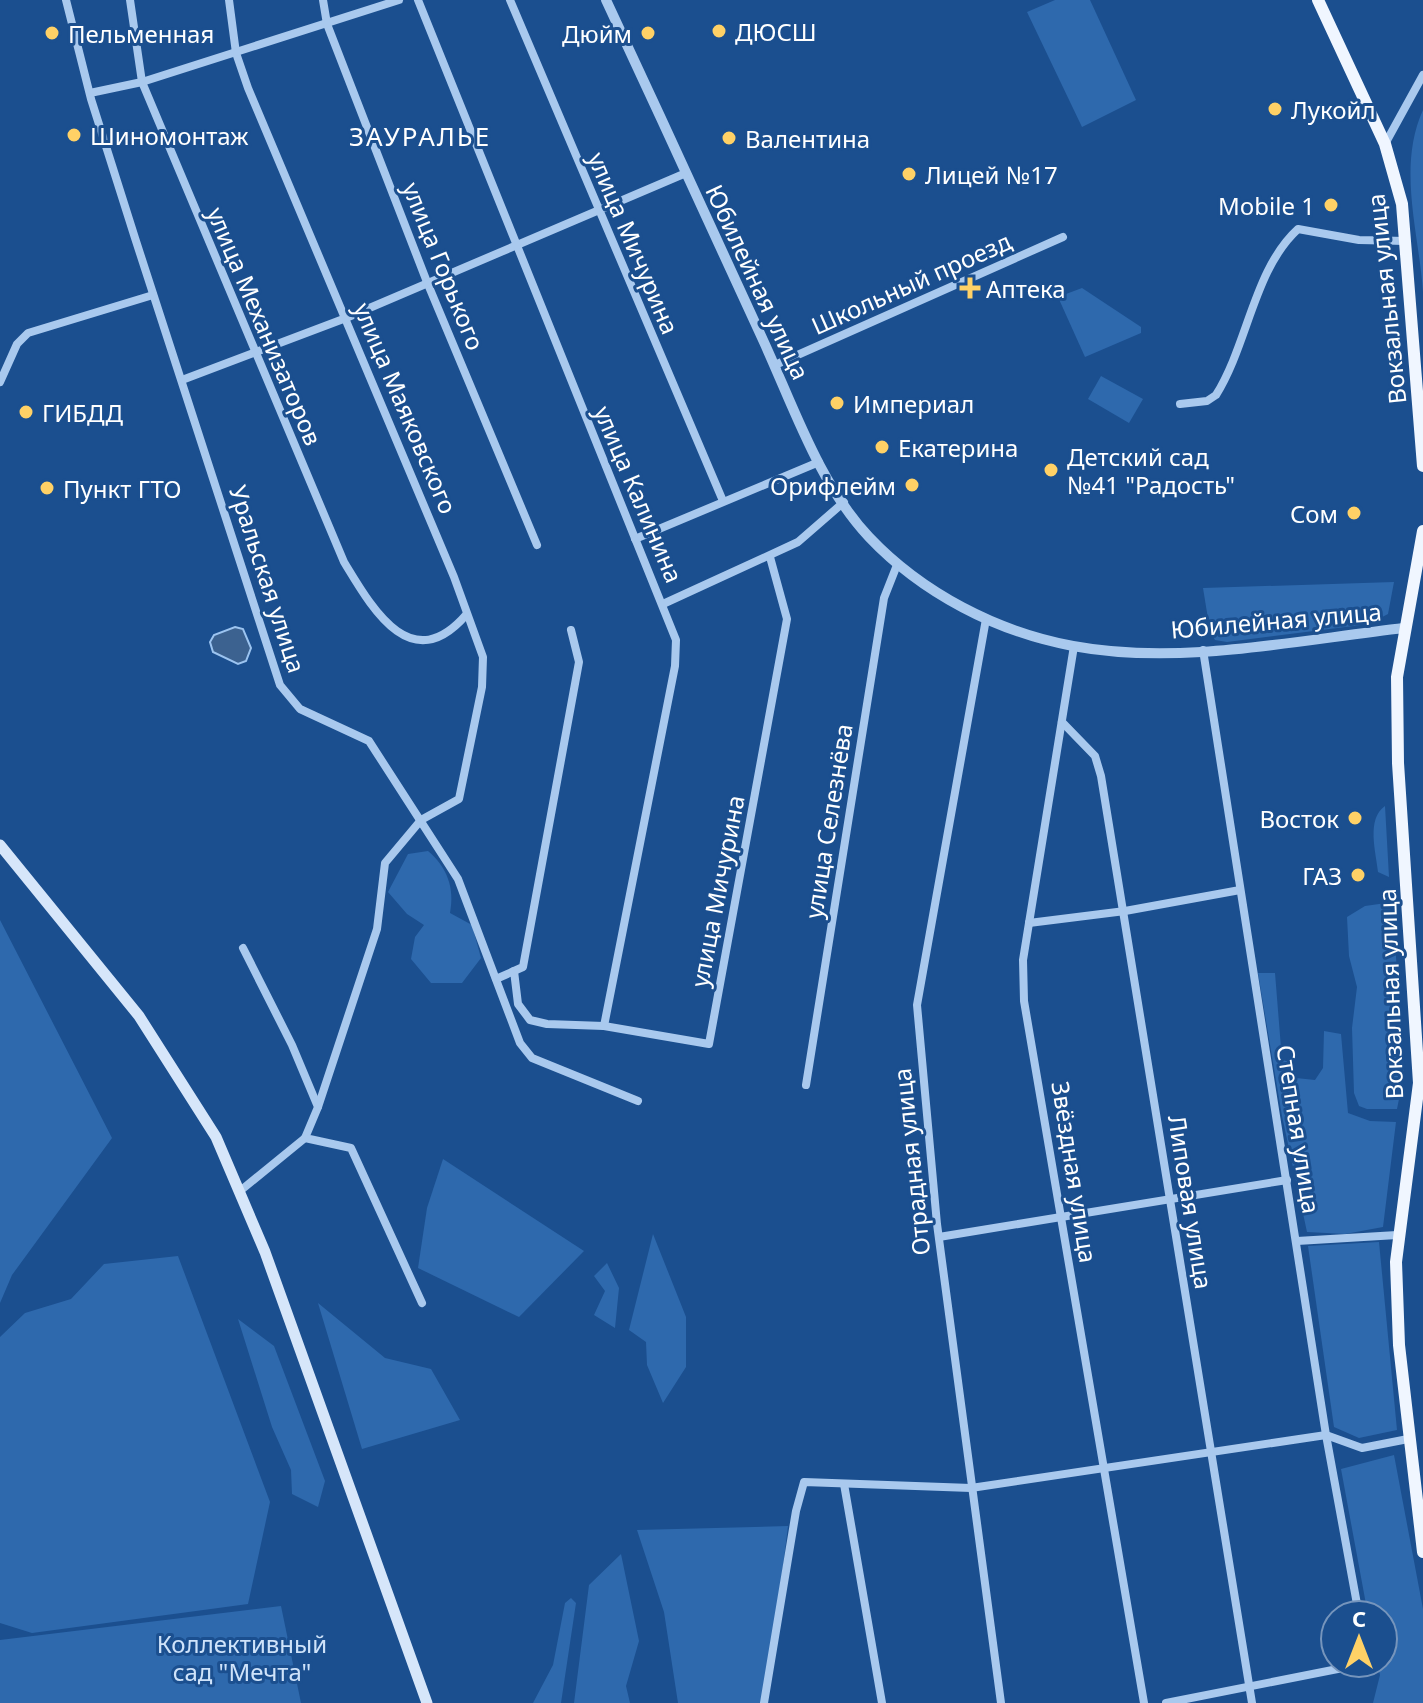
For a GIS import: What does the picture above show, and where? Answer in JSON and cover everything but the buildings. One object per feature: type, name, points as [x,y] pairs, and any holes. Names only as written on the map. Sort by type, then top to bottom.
[{"type":"main road","name":"Вокзальная улица","points":[[1318,0],[1385,144],[1402,204],[1423,466]]},
{"type":"main road","name":"Вокзальная улица","points":[[1423,531],[1397,677],[1397,733],[1419,1083],[1397,1235],[1396,1294],[1408,1439],[1423,1552]]},
{"type":"main road","points":[[0,845],[165,1053],[216,1137],[240,1191],[427,1703]]},
{"type":"street","name":"Уральская улица","points":[[66,0],[90,93],[153,295],[280,685],[300,709],[369,741],[458,879],[520,1043],[532,1058],[638,1101]]},
{"type":"street","name":"улица Механизаторов","points":[[130,0],[142,82],[344,562],[372,608],[394,631],[413,639],[433,640],[446,635],[466,615]]},
{"type":"street","name":"улица Маяковского","points":[[229,0],[236,53],[454,577],[483,657],[482,687],[459,799],[421,820]]},
{"type":"street","name":"улица Горького","points":[[323,0],[327,24],[427,282],[537,545]]},
{"type":"street","points":[[90,93],[142,82],[399,0]]},
{"type":"street","name":"улица Калинина","points":[[418,0],[514,245],[676,640],[675,666],[604,1026]]},
{"type":"street","name":"улица Мичурина","points":[[510,0],[723,501]]},
{"type":"street","name":"Юбилейная улица","points":[[606,0],[819,462],[866,534],[897,565],[932,590],[986,619],[1029,636],[1074,646],[1115,651],[1203,650],[1404,628]]},
{"type":"street","points":[[1385,144],[1423,75]]},
{"type":"street","points":[[182,380],[255,355],[346,318],[686,173]]},
{"type":"street","points":[[1180,404],[1207,401],[1216,395],[1246,334],[1269,268],[1285,240],[1298,229],[1359,240],[1407,241]]},
{"type":"street","name":"Школьный проезд","points":[[775,365],[1063,237]]},
{"type":"street","points":[[0,382],[17,344],[28,333],[153,295]]},
{"type":"street","points":[[635,539],[819,462]]},
{"type":"street","points":[[663,604],[798,542],[844,502]]},
{"type":"street","name":"улица Мичурина","points":[[604,1026],[709,1044],[787,619],[770,557]]},
{"type":"street","name":"улица Селезнёва","points":[[806,1085],[884,598],[897,565]]},
{"type":"street","name":"Отрадная улица","points":[[986,619],[979,644],[917,1005],[939,1237],[1001,1703]]},
{"type":"street","points":[[496,979],[523,967],[579,662],[571,630]]},
{"type":"street","name":"Звёздная улица","points":[[1074,646],[1023,960],[1024,1001],[1144,1703]]},
{"type":"street","name":"Степная улица","points":[[1203,650],[1326,1435],[1356,1599]]},
{"type":"street","name":"Липовая улица","points":[[1062,722],[1095,756],[1125,911],[1252,1703]]},
{"type":"street","points":[[240,1191],[305,1138],[377,929],[385,863],[421,820]]},
{"type":"street","points":[[1029,923],[1125,911],[1240,890]]},
{"type":"street","points":[[243,948],[292,1045],[318,1107]]},
{"type":"street","points":[[514,971],[518,1004],[530,1020],[547,1024],[604,1026]]},
{"type":"street","points":[[305,1138],[351,1148],[422,1303]]},
{"type":"street","points":[[939,1237],[1287,1180]]},
{"type":"street","points":[[1297,1241],[1397,1235]]},
{"type":"street","points":[[764,1703],[796,1511],[804,1482],[971,1488],[1102,1471],[1211,1451],[1326,1435],[1362,1448],[1408,1439]]},
{"type":"street","points":[[844,1484],[882,1703]]},
{"type":"street","points":[[1166,1703],[1319,1674]]},
{"type":"green space","points":[[1055,0],[1090,0],[1136,100],[1082,127],[1027,12]]},
{"type":"green space","points":[[1423,110],[1423,292],[1412,200],[1411,154]]},
{"type":"green space","points":[[1082,288],[1141,327],[1141,333],[1085,357],[1058,297]]},
{"type":"green space","points":[[1101,376],[1143,399],[1129,423],[1088,399]]},
{"type":"green space","points":[[1394,582],[1388,614],[1369,624],[1227,642],[1215,640],[1210,631],[1203,588]]},
{"type":"green space","points":[[1385,806],[1389,877],[1378,872],[1374,836],[1376,819]]},
{"type":"green space","points":[[428,851],[448,879],[450,913],[472,925],[481,958],[462,983],[431,983],[411,959],[415,937],[424,925],[407,914],[388,892],[408,854]]},
{"type":"green space","points":[[1386,903],[1393,913],[1404,1074],[1397,1109],[1367,1109],[1359,1106],[1354,1093],[1352,1028],[1357,987],[1349,956],[1347,917],[1365,906]]},
{"type":"green space","points":[[0,920],[112,1138],[12,1275],[0,1303]]},
{"type":"green space","points":[[1258,973],[1275,973],[1282,1060],[1294,1063],[1296,1078],[1315,1080],[1323,1068],[1324,1031],[1341,1034],[1348,1113],[1370,1121],[1396,1122],[1383,1227],[1345,1234],[1307,1232],[1282,1116]]},
{"type":"green space","points":[[443,1159],[584,1251],[519,1317],[418,1268],[427,1208]]},
{"type":"green space","points":[[653,1234],[686,1317],[686,1367],[663,1403],[647,1365],[646,1342],[629,1330]]},
{"type":"green space","points":[[1379,1242],[1397,1430],[1359,1438],[1334,1427],[1308,1246]]},
{"type":"green space","points":[[178,1256],[270,1502],[248,1604],[32,1633],[0,1623],[0,1337],[25,1313],[71,1299],[104,1264]]},
{"type":"green space","points":[[607,1263],[619,1288],[615,1328],[594,1315],[605,1291],[594,1276]]},
{"type":"green space","points":[[318,1303],[385,1358],[431,1369],[460,1420],[362,1449]]},
{"type":"green space","points":[[238,1319],[274,1346],[325,1481],[318,1507],[292,1494],[291,1470],[272,1427]]},
{"type":"green space","points":[[1394,1455],[1423,1609],[1423,1703],[1373,1703],[1379,1679],[1399,1679],[1399,1599],[1365,1599],[1341,1469]]},
{"type":"green space","points":[[788,1526],[766,1703],[678,1703],[664,1612],[637,1530]]},
{"type":"green space","points":[[621,1554],[639,1641],[626,1686],[630,1703],[574,1703],[589,1585]]},
{"type":"green space","points":[[571,1598],[576,1603],[561,1703],[533,1703],[553,1665],[565,1603]]},
{"type":"green space","name":"Коллективный сад \"Мечта\"","points":[[281,1606],[301,1703],[0,1703],[0,1640]]},
{"type":"shaded area","points":[[235,627],[243,629],[251,648],[246,661],[238,664],[213,652],[210,642],[214,635]]},
{"type":"place","name":"ДЮСШ","points":[[719,31]]},
{"type":"place","name":"Пельменная","points":[[52,33]]},
{"type":"place","name":"Дюйм","points":[[648,33]]},
{"type":"place","name":"Лукойл","points":[[1275,109]]},
{"type":"place","name":"Шиномонтаж","points":[[74,135]]},
{"type":"place","name":"Валентина","points":[[729,138]]},
{"type":"place","name":"Лицей №17","points":[[909,174]]},
{"type":"place","name":"Mobile 1","points":[[1331,205]]},
{"type":"place","name":"Аптека","points":[[970,288]]},
{"type":"place","name":"Империал","points":[[837,403]]},
{"type":"place","name":"ГИБДД","points":[[26,412]]},
{"type":"place","name":"Екатерина","points":[[882,447]]},
{"type":"place","name":"Детский сад №41 \"Радость\"","points":[[1051,470]]},
{"type":"place","name":"Орифлейм","points":[[912,485]]},
{"type":"place","name":"Пункт ГТО","points":[[47,488]]},
{"type":"place","name":"Сом","points":[[1354,513]]},
{"type":"place","name":"Восток","points":[[1355,818]]},
{"type":"place","name":"ГАЗ","points":[[1358,875]]},
{"type":"district","name":"ЗАУРАЛЬЕ","points":[[420,136]]}]
